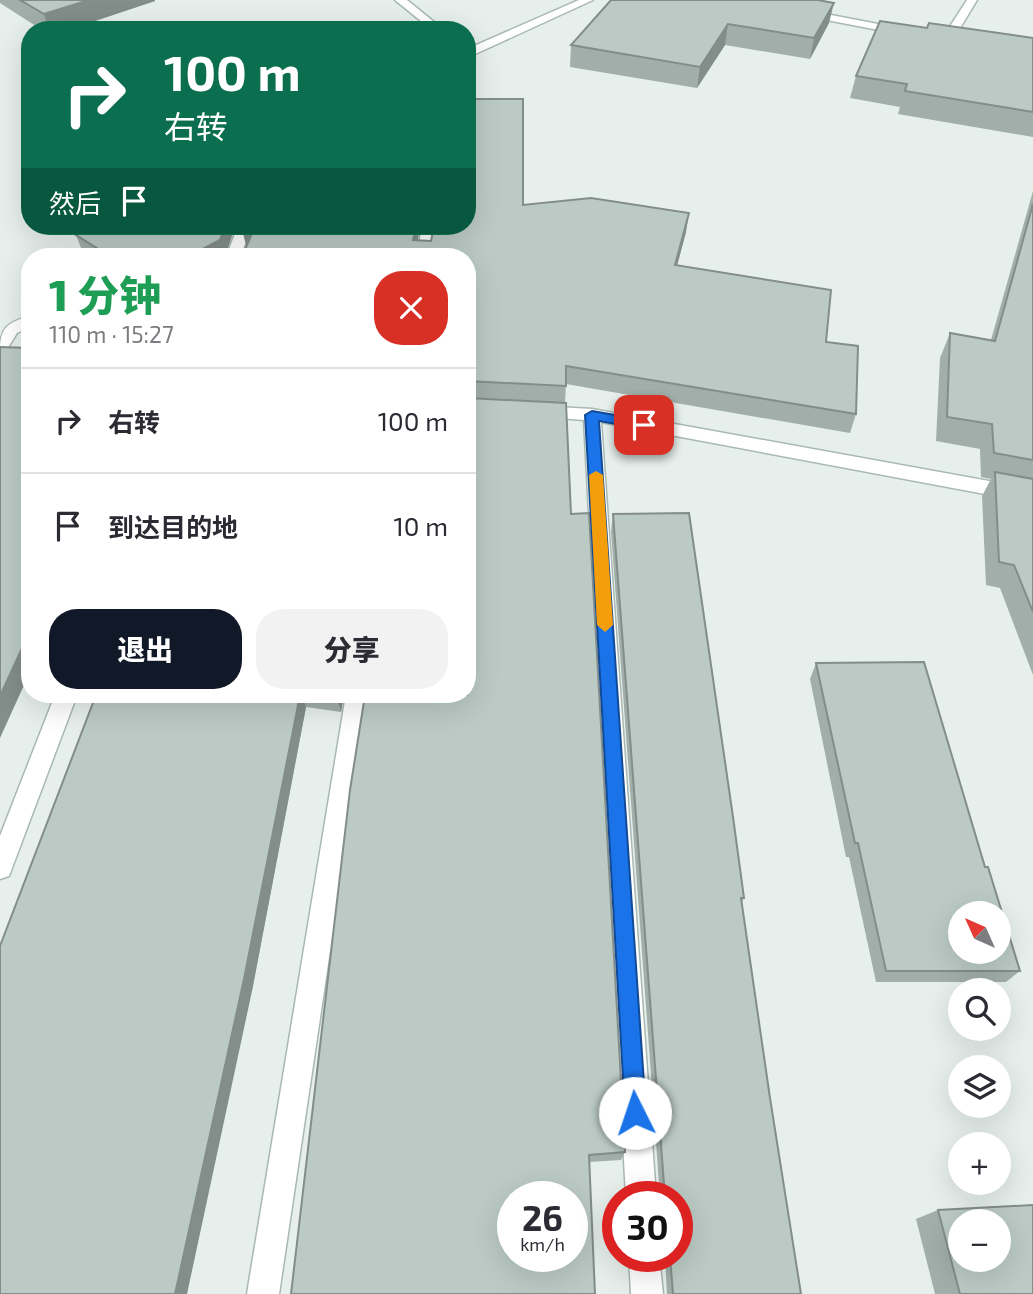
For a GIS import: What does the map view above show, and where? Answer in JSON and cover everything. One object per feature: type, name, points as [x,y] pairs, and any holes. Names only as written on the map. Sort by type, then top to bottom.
[{"type":"street","points":[[400,0],[427,21]]},
{"type":"street","points":[[476,50],[588,0]]},
{"type":"street","points":[[939,39],[953,36],[972,0]]},
{"type":"street","points":[[792,11],[913,34]]},
{"type":"street","points":[[0,347],[11,330],[21,325]]},
{"type":"street","points":[[523,411],[592,415],[1033,496]]},
{"type":"street","points":[[592,415],[640,1181]]},
{"type":"street","points":[[0,868],[63,703]]},
{"type":"street","points":[[263,1294],[356,703]]},
{"type":"street","points":[[645,1272],[647,1294]]},
{"type":"building","points":[[20,0],[89,0],[44,14]]},
{"type":"building","points":[[611,0],[818,0],[834,3],[814,38],[728,24],[700,67],[571,45]]},
{"type":"building","points":[[880,21],[927,28],[929,23],[1033,38],[1033,112],[905,91],[907,84],[856,76]]},
{"type":"building","points":[[476,99],[523,99],[523,205],[591,198],[689,213],[675,265],[831,290],[826,342],[858,346],[856,414],[566,366],[566,386],[476,381],[476,248],[246,248],[251,235],[414,235],[413,240],[431,241],[432,235],[476,235]]},
{"type":"building","points":[[1033,204],[1033,460],[994,453],[992,424],[947,417],[950,333],[995,341]]},
{"type":"building","points":[[76,235],[222,235],[220,240],[204,248],[97,248]]},
{"type":"building","points":[[0,347],[21,348],[21,650],[0,696]]},
{"type":"building","points":[[476,398],[566,403],[571,514],[589,513],[625,1152],[589,1155],[595,1294],[291,1294],[350,790],[364,703],[476,703]]},
{"type":"building","points":[[995,472],[1033,479],[1033,612],[1014,565],[999,562]]},
{"type":"building","points":[[689,513],[744,898],[741,898],[801,1294],[673,1294],[671,1272],[693,1272],[693,1181],[664,1181],[613,514]]},
{"type":"building","points":[[924,662],[985,867],[988,867],[998,901],[948,901],[948,964],[1012,964],[1012,945],[1020,971],[886,971],[858,843],[855,843],[816,663]]},
{"type":"building","points":[[93,703],[298,703],[244,979],[175,1294],[0,1294],[0,946]]},
{"type":"building","points":[[1033,1205],[1033,1294],[960,1294],[954,1272],[1011,1272],[1011,1209],[957,1209]]},
{"type":"building","points":[[948,1209],[948,1248],[938,1210]]},
{"type":"slow traffic","points":[[596,475],[605,625]]},
{"type":"route","points":[[635,1113],[592,415],[644,425]]}]
